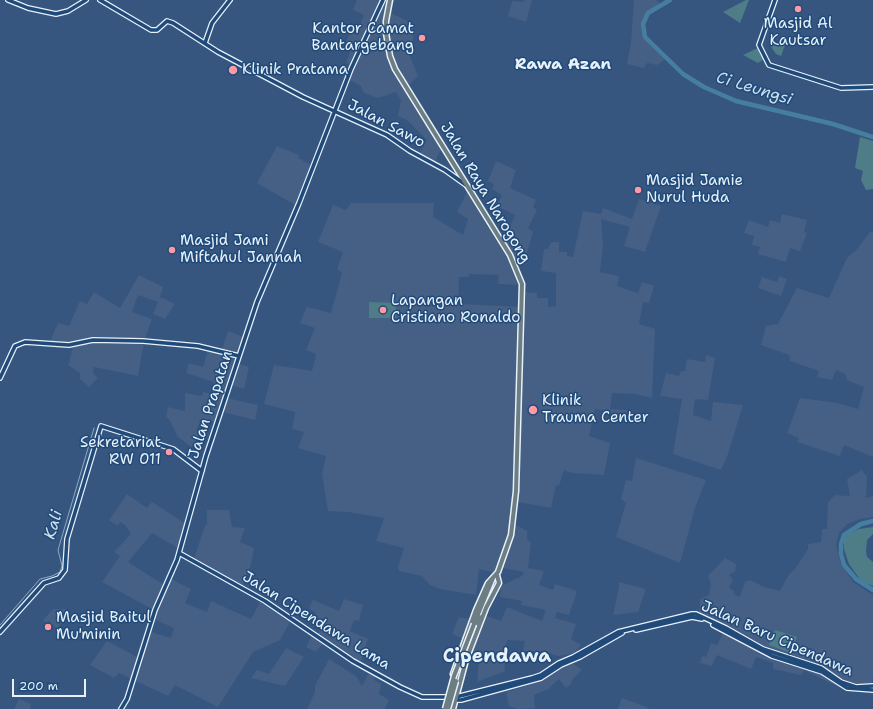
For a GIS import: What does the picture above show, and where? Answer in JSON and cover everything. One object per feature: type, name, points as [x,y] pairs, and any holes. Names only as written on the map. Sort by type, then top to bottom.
[{"type":"main road","points":[[8,0],[34,10],[56,14],[68,11],[86,0]]},
{"type":"main road","points":[[100,0],[149,29],[157,30],[169,21],[299,95],[334,111]]},
{"type":"main road","points":[[206,43],[212,23],[230,0]]},
{"type":"main road","name":"Jalan Sawo","points":[[383,0],[351,69],[334,111],[387,135],[410,151],[445,170],[467,186]]},
{"type":"main road","name":"Jalan Raya Narogong","points":[[390,0],[386,21],[386,34],[393,66],[516,265],[521,278],[522,291],[514,514],[508,546],[496,577],[488,583],[467,633],[453,674],[448,709]]},
{"type":"main road","points":[[775,0],[759,45],[769,65],[841,88],[873,87]]},
{"type":"main road","name":"Jalan Prapatan","points":[[121,709],[127,699],[155,610],[179,553],[202,471],[257,302],[299,203],[334,111]]},
{"type":"main road","points":[[0,378],[15,346],[25,342],[69,346],[93,340],[142,341],[198,346],[239,356]]},
{"type":"main road","points":[[0,632],[44,583],[59,578],[65,570],[67,540],[101,428],[173,449],[202,471]]},
{"type":"main road","name":"Jalan Cipendawa Lama","points":[[179,553],[265,601],[344,655],[400,687],[419,696],[450,699]]},
{"type":"main road","points":[[448,709],[454,676],[496,577]]},
{"type":"main road","name":"Jalan Raya Narogong","points":[[448,709],[450,699],[462,675],[486,608],[499,583],[496,577]]},
{"type":"main road","name":"Jalan Baru Cipendawa","points":[[450,699],[492,691],[541,678],[611,638],[628,631],[666,621],[696,617],[776,656],[822,672],[847,688],[873,690]]},
{"type":"main road","name":"Jalan Baru Cipendawa","points":[[776,656],[821,668],[841,682],[849,685],[861,687],[873,686]]},
{"type":"shaded area","points":[[357,0],[381,0],[391,13],[413,24],[413,46],[409,54],[418,76],[407,87],[444,143],[434,164],[419,155],[427,140],[407,120],[398,116],[401,100],[396,92],[378,98],[364,93],[361,86],[346,78],[352,66],[346,62],[352,48],[345,44],[350,33],[356,34],[364,15],[353,10]]},
{"type":"shaded area","points":[[532,0],[526,22],[508,16],[512,1],[522,2]]},
{"type":"shaded area","points":[[634,0],[656,0],[661,4],[648,13],[643,24],[645,37],[666,59],[657,65],[647,63],[644,68],[627,64],[631,43]]},
{"type":"shaded area","points":[[277,146],[299,155],[298,158],[311,165],[295,205],[257,183]]},
{"type":"shaded area","points":[[496,161],[516,170],[510,188],[536,200],[533,207],[537,210],[528,228],[533,232],[527,253],[521,251],[515,273],[519,285],[498,284],[499,275],[469,274],[469,277],[459,277],[458,304],[524,307],[525,292],[537,293],[537,298],[548,298],[548,307],[556,306],[556,273],[541,271],[544,249],[548,249],[551,242],[559,242],[559,252],[567,252],[567,256],[573,257],[583,211],[601,214],[603,208],[632,219],[639,199],[661,206],[645,252],[624,246],[630,227],[601,219],[603,244],[600,272],[619,276],[617,286],[638,293],[642,282],[654,286],[649,303],[643,302],[639,324],[655,329],[652,398],[635,394],[612,393],[610,409],[627,410],[627,418],[610,418],[610,411],[595,409],[589,436],[610,443],[604,475],[572,473],[564,470],[559,486],[556,485],[551,508],[517,502],[516,525],[527,531],[527,539],[531,543],[528,568],[544,571],[539,585],[553,590],[555,584],[577,591],[569,615],[557,612],[555,618],[576,624],[571,639],[581,645],[574,653],[558,656],[545,652],[523,651],[525,641],[507,640],[504,652],[505,671],[477,682],[479,660],[466,656],[471,643],[452,634],[459,617],[474,620],[478,613],[501,621],[507,607],[542,621],[546,610],[521,605],[522,601],[500,597],[501,586],[522,576],[524,572],[498,567],[496,573],[479,569],[476,595],[440,589],[430,585],[422,576],[399,571],[398,567],[404,548],[376,541],[384,518],[348,512],[328,511],[322,474],[326,456],[298,448],[304,432],[292,429],[295,412],[264,404],[274,365],[312,371],[316,354],[306,350],[315,328],[300,323],[307,307],[331,313],[342,273],[337,269],[343,252],[318,242],[333,205],[346,210],[351,203],[434,203],[433,217],[463,235],[468,219],[457,212],[470,186],[504,239],[515,215],[497,206],[502,195],[492,189],[494,184],[488,181]]},
{"type":"shaded area","points":[[782,214],[807,220],[804,232],[807,233],[800,251],[790,248],[786,262],[758,254],[760,247],[752,245],[754,236],[744,233],[749,220],[768,227],[770,220],[780,223]]},
{"type":"shaded area","points":[[870,232],[873,232],[873,457],[844,445],[840,456],[797,442],[799,438],[787,433],[800,398],[838,403],[858,409],[864,387],[847,380],[845,374],[836,370],[832,380],[817,377],[819,371],[790,361],[789,355],[761,345],[766,326],[778,324],[797,288],[829,298],[847,258],[858,248]]},
{"type":"shaded area","points":[[139,275],[163,287],[160,297],[175,304],[165,319],[153,314],[158,302],[138,295],[132,312],[152,319],[144,341],[138,376],[94,367],[93,373],[98,378],[89,387],[80,379],[80,373],[68,365],[74,344],[68,345],[50,342],[58,323],[69,326],[80,301],[87,304],[94,292],[120,308]]},
{"type":"shaded area","points":[[779,276],[787,279],[781,296],[758,288],[762,277],[777,282]]},
{"type":"shaded area","points":[[228,331],[246,338],[238,364],[249,367],[244,389],[230,385],[227,398],[258,405],[255,420],[219,411],[215,422],[199,420],[200,424],[196,429],[202,434],[191,447],[178,437],[166,416],[168,407],[185,411],[185,393],[202,396],[203,392],[211,394],[214,382],[186,373],[189,363],[203,367],[209,347],[222,350]]},
{"type":"shaded area","points":[[706,355],[715,358],[708,400],[695,399],[693,415],[711,421],[713,402],[743,405],[728,454],[721,470],[673,454],[682,399],[660,396],[666,373],[679,376],[681,371],[685,371],[687,359],[705,362]]},
{"type":"shaded area","points":[[636,458],[706,480],[695,508],[680,563],[616,537],[626,503],[621,499],[626,480],[632,481]]},
{"type":"shaded area","points":[[862,470],[867,477],[866,498],[873,496],[873,517],[860,519],[847,524],[839,533],[836,545],[840,562],[853,582],[873,595],[873,677],[870,692],[847,691],[804,670],[801,675],[773,669],[773,663],[756,657],[751,669],[717,655],[712,666],[700,663],[702,656],[706,657],[711,643],[717,645],[724,631],[699,619],[700,599],[709,595],[711,584],[708,576],[725,558],[736,564],[735,571],[729,575],[733,580],[729,587],[735,592],[733,594],[740,597],[745,582],[750,580],[764,587],[780,591],[789,574],[795,569],[808,549],[808,544],[821,542],[822,529],[827,529],[828,502],[835,495],[850,496],[847,479]]},
{"type":"shaded area","points":[[127,494],[147,508],[152,502],[186,524],[178,548],[152,533],[128,562],[164,585],[167,577],[191,589],[185,603],[207,612],[211,601],[251,619],[260,602],[290,622],[280,640],[253,652],[218,707],[175,685],[168,696],[119,673],[114,678],[90,665],[107,641],[141,659],[151,632],[171,638],[174,628],[154,619],[156,611],[102,582],[120,556],[114,552],[131,534],[125,525],[120,522],[118,526],[109,520]]},
{"type":"shaded area","points":[[207,510],[229,510],[232,527],[245,528],[240,542],[254,548],[251,564],[241,589],[193,562],[205,525],[207,525]]},
{"type":"shaded area","points":[[619,582],[646,589],[638,612],[613,615]]},
{"type":"shaded area","points":[[344,599],[363,605],[359,621],[354,620],[350,631],[368,639],[360,664],[325,641],[316,652],[306,647],[312,635],[317,637],[320,629],[310,624],[316,612],[309,609],[313,600],[339,611]]},
{"type":"shaded area","points":[[53,609],[66,609],[64,618],[57,629],[49,621],[46,623],[43,620]]},
{"type":"shaded area","points":[[286,648],[304,657],[285,686],[251,678],[257,670],[269,674]]},
{"type":"shaded area","points":[[329,659],[356,676],[362,686],[370,671],[377,675],[374,680],[381,684],[379,694],[389,700],[385,709],[307,709],[315,692],[315,686]]},
{"type":"shaded area","points":[[566,664],[574,664],[582,670],[566,688],[559,679],[548,689],[534,695],[535,708],[519,709],[509,706],[506,692],[539,682]]},
{"type":"shaded area","points":[[622,698],[646,707],[649,709],[618,709]]},
{"type":"shaded area","points":[[19,699],[31,704],[30,709],[14,709]]},
{"type":"green space","points":[[746,0],[749,0],[740,23],[723,12]]},
{"type":"green space","points":[[773,41],[785,45],[781,56],[776,54],[771,47]]},
{"type":"green space","points":[[758,48],[764,59],[758,63],[743,55]]},
{"type":"green space","points":[[860,137],[873,141],[873,189],[866,190],[861,180],[863,171],[855,168]]},
{"type":"green space","name":"Lapangan Cristiano Ronaldo","points":[[369,302],[396,303],[396,318],[369,318]]},
{"type":"green space","points":[[873,527],[873,534],[867,540],[866,551],[867,557],[873,562],[873,586],[865,583],[859,578],[849,564],[844,549],[844,538],[848,534],[859,529]]},
{"type":"green space","points":[[775,630],[797,637],[791,653],[769,645]]},
{"type":"waterway","name":"Ci Leungsi","points":[[670,0],[648,13],[643,24],[645,37],[683,74],[704,87],[736,101],[833,124],[873,137]]},
{"type":"waterway","name":"Kali","points":[[0,625],[40,579],[60,572],[62,566],[58,550],[94,428]]},
{"type":"waterway","points":[[873,521],[861,524],[844,535],[841,544],[841,554],[844,565],[856,579],[873,590]]},
{"type":"place","name":"Masjid Al Kautsar","points":[[798,9]]},
{"type":"place","name":"Kantor Camat Bantargebang","points":[[422,38]]},
{"type":"place","name":"Klinik Pratama","points":[[233,70]]},
{"type":"place","name":"Masjid Jamie Nurul Huda","points":[[638,190]]},
{"type":"place","name":"Masjid Jami Miftahul Jannah","points":[[172,250]]},
{"type":"place","name":"Lapangan Cristiano Ronaldo","points":[[383,310]]},
{"type":"place","name":"Klinik Trauma Center","points":[[533,410]]},
{"type":"place","name":"Sekretariat RW 011","points":[[169,452]]},
{"type":"place","name":"Masjid Baitul Mu'minin","points":[[48,627]]},
{"type":"district","name":"Rawa Azan","points":[[563,65]]},
{"type":"district","name":"Cipendawa","points":[[497,657]]}]
